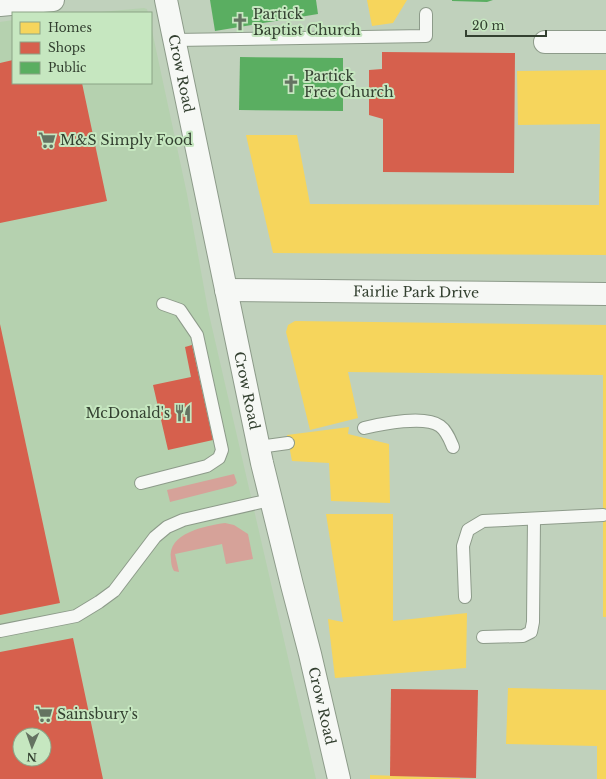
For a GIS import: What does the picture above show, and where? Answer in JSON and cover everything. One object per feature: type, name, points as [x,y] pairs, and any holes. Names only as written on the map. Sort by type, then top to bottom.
[{"type":"street","points":[[0,5],[53,0]]},
{"type":"street","name":"Crow Road","points":[[166,0],[270,500],[310,654],[339,779]]},
{"type":"street","points":[[545,42],[606,42]]},
{"type":"street","name":"Fairlie Park Drive","points":[[226,290],[606,294]]},
{"type":"lane","points":[[175,40],[426,36],[426,14]]},
{"type":"lane","points":[[141,483],[207,466],[219,458],[222,450],[197,335],[180,310],[163,304]]},
{"type":"lane","points":[[364,428],[388,423],[428,421],[440,426],[448,435],[453,447]]},
{"type":"lane","points":[[259,447],[288,443]]},
{"type":"lane","points":[[0,631],[76,616],[99,602],[114,591],[155,537],[167,527],[183,520],[270,500]]},
{"type":"lane","points":[[465,597],[463,546],[468,530],[483,521],[603,515]]},
{"type":"lane","points":[[483,637],[523,636],[531,632],[533,622],[534,519]]},
{"type":"shaded area","points":[[144,8],[147,9],[148,12],[101,12]]},
{"type":"shaded area","points":[[12,20],[12,84],[152,84],[152,31],[187,194],[208,310],[316,779],[0,779],[0,22]]},
{"type":"shaded area","points":[[234,474],[237,483],[233,486],[170,502],[167,490]]},
{"type":"shaded area","points":[[225,523],[234,525],[248,534],[253,559],[226,564],[222,544],[175,554],[179,572],[174,571],[171,563],[171,550],[181,537],[198,529]]},
{"type":"building: Homes","points":[[367,0],[407,0],[393,23],[372,26]]},
{"type":"building: Homes","points":[[606,70],[606,255],[273,253],[246,135],[297,135],[310,204],[599,205],[600,124],[518,125],[517,71]]},
{"type":"building: Homes","points":[[295,321],[606,325],[606,617],[603,617],[603,375],[348,372],[358,418],[310,430],[286,332],[288,325]]},
{"type":"building: Homes","points":[[349,427],[348,434],[389,444],[390,503],[331,501],[329,463],[292,461],[287,435]]},
{"type":"building: Homes","points":[[326,514],[393,514],[393,621],[467,613],[466,668],[335,678],[328,619],[343,622]]},
{"type":"building: Homes","points":[[508,688],[606,690],[606,779],[597,779],[597,746],[506,744]]},
{"type":"building: Homes","points":[[370,775],[460,778],[460,779],[370,779]]},
{"type":"building: Shops","points":[[382,52],[515,53],[514,173],[383,172],[383,119],[369,115],[369,70],[382,69]]},
{"type":"building: Shops","name":"M&S Simply Food","points":[[12,60],[12,84],[82,84],[107,201],[0,223],[0,63]]},
{"type":"building: Shops","points":[[0,324],[60,603],[0,615]]},
{"type":"building: Shops","name":"McDonald's","points":[[192,345],[213,440],[168,450],[153,385],[191,377],[185,347]]},
{"type":"building: Shops","name":"Sainsbury's","points":[[73,638],[103,779],[0,779],[0,652]]},
{"type":"building: Shops","points":[[391,689],[478,690],[476,778],[390,776]]},
{"type":"building: Public","name":"Partick Baptist Church","points":[[210,0],[316,0],[318,14],[215,31]]},
{"type":"building: Public","points":[[452,0],[493,0],[487,2]]},
{"type":"building: Public","name":"Partick Free Church","points":[[240,57],[343,58],[343,111],[239,110]]},
{"type":"place","name":"Partick Baptist Church","points":[[240,22]]},
{"type":"place","name":"Partick Free Church","points":[[291,84]]},
{"type":"place","name":"M&S Simply Food","points":[[47,140]]},
{"type":"place","name":"McDonald's","points":[[183,413]]},
{"type":"place","name":"Sainsbury's","points":[[44,714]]}]
